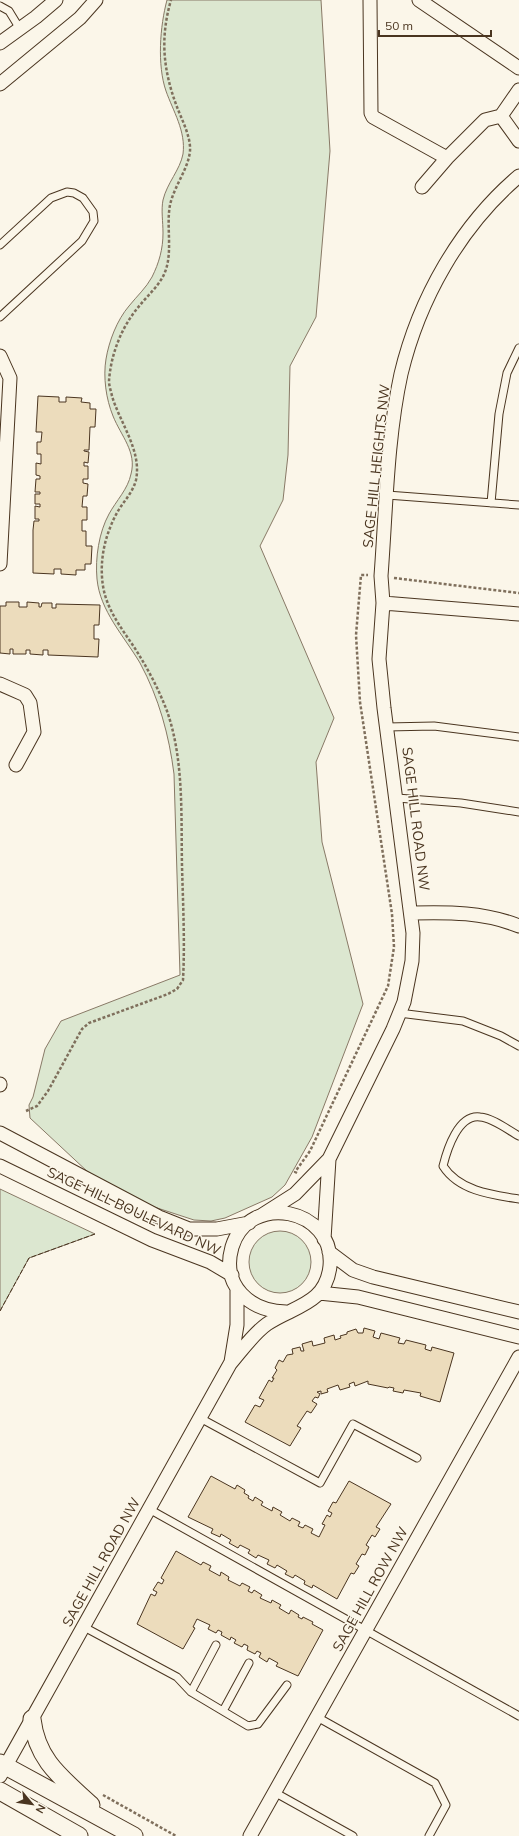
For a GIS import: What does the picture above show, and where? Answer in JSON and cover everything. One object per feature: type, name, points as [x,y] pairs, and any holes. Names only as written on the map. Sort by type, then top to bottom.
[{"type":"street","points":[[0,44],[56,0]]},
{"type":"street","points":[[0,84],[80,18],[96,0]]},
{"type":"street","points":[[370,0],[371,113],[373,117],[447,158]]},
{"type":"street","points":[[419,0],[519,68]]},
{"type":"street","points":[[422,187],[447,158],[484,120],[501,116],[519,90]]},
{"type":"street","points":[[501,116],[519,141]]},
{"type":"street","name":"SAGE HILL HEIGHTS NW","points":[[383,603],[381,576],[395,410],[401,374],[420,314],[430,292],[464,238],[484,211],[519,176]]},
{"type":"street","points":[[0,356],[10,378],[0,564]]},
{"type":"street","points":[[383,603],[519,614]]},
{"type":"street","name":"SAGE HILL ROAD NW","points":[[262,1215],[295,1194],[329,1159],[404,1002],[412,961],[412,913],[379,659],[383,603]]},
{"type":"street","points":[[0,684],[25,695],[30,703],[34,732],[16,765]]},
{"type":"street","points":[[412,913],[454,912],[477,914],[496,918],[519,926]]},
{"type":"street","name":"SAGE HILL BOULEVARD NW","points":[[0,1134],[159,1217],[189,1228],[218,1229],[249,1223]]},
{"type":"street","name":"SAGE HILL ROAD NW","points":[[324,1239],[329,1159]]},
{"type":"street","name":"SAGE HILL BOULEVARD NW","points":[[0,1166],[152,1240],[210,1262],[232,1275]]},
{"type":"street","points":[[276,1212],[291,1213],[304,1218],[316,1227],[324,1239],[329,1252],[330,1265],[327,1279],[319,1293],[300,1308],[286,1312],[272,1311],[258,1307],[246,1299],[237,1288],[232,1275],[230,1261],[232,1246],[239,1234],[249,1223],[262,1215],[276,1212]]},
{"type":"street","points":[[329,1252],[353,1270],[373,1277],[519,1312]]},
{"type":"street","name":"SAGE HILL ROAD NW","points":[[230,1364],[237,1325],[237,1288]]},
{"type":"street","points":[[319,1293],[358,1297],[519,1336]]},
{"type":"street","name":"SAGE HILL ROAD NW","points":[[2,1768],[32,1719],[84,1627],[230,1364],[266,1325],[286,1312]]},
{"type":"street","name":"SAGE HILL ROW NW","points":[[250,1836],[519,1357]]},
{"type":"street","points":[[32,1719],[36,1740],[44,1757],[52,1769],[110,1823]]},
{"type":"street","points":[[2,1768],[134,1836]]},
{"type":"street","points":[[0,1791],[77,1835]]},
{"type":"lane","points":[[0,6],[9,11],[20,29]]},
{"type":"lane","points":[[0,245],[51,198],[67,192],[74,193],[83,198],[93,212],[94,221],[82,241],[0,318]]},
{"type":"lane","points":[[491,503],[499,414],[507,373],[519,348]]},
{"type":"lane","points":[[387,495],[519,505]]},
{"type":"lane","points":[[387,727],[434,726],[519,737]]},
{"type":"lane","points":[[397,798],[461,803],[519,812]]},
{"type":"lane","points":[[399,1013],[464,1020],[501,1036],[519,1046]]},
{"type":"lane","points":[[519,1136],[486,1118],[478,1116],[466,1121],[455,1133],[443,1166],[449,1176],[463,1185],[494,1196],[519,1198]]},
{"type":"lane","points":[[200,1418],[320,1484],[353,1424],[417,1458]]},
{"type":"lane","points":[[149,1509],[519,1716]]},
{"type":"lane","points":[[84,1627],[177,1677],[191,1692],[248,1726],[258,1724],[287,1685]]},
{"type":"lane","points":[[191,1692],[216,1645]]},
{"type":"lane","points":[[223,1711],[249,1663]]},
{"type":"lane","points":[[317,1717],[435,1783],[446,1805],[429,1836]]},
{"type":"lane","points":[[274,1792],[353,1836]]},
{"type":"path","points":[[26,1111],[37,1106],[82,1029],[89,1023],[168,994],[177,989],[183,980],[181,800],[174,738],[167,711],[158,691],[136,650],[109,609],[101,567],[109,528],[136,482],[137,464],[134,452],[115,406],[109,383],[114,358],[117,344],[125,324],[165,273],[168,258],[170,208],[173,195],[188,159],[190,148],[187,134],[170,89],[163,44],[165,20],[171,0]]},
{"type":"path","points":[[307,1182],[295,1172],[310,1151],[388,986],[394,948],[392,914],[360,702],[356,635],[361,575],[381,576],[519,593]]},
{"type":"green space","points":[[167,0],[321,0],[330,151],[316,317],[290,366],[288,455],[283,500],[260,546],[334,718],[316,762],[322,842],[363,1004],[312,1137],[285,1185],[272,1197],[225,1218],[211,1221],[194,1220],[145,1204],[89,1173],[30,1118],[29,1105],[33,1097],[45,1049],[61,1021],[180,975],[174,774],[169,745],[158,703],[147,676],[108,613],[99,591],[97,579],[97,554],[100,537],[109,514],[127,485],[132,466],[130,451],[113,416],[107,395],[105,366],[107,352],[111,338],[121,318],[147,285],[157,266],[163,239],[163,200],[183,154],[183,137],[181,129],[166,91],[161,69],[161,33]]},
{"type":"green space","points":[[0,1189],[95,1234],[29,1258],[0,1311]]},
{"type":"green space","points":[[280,1231],[292,1233],[302,1240],[309,1250],[311,1262],[309,1274],[302,1284],[292,1291],[280,1293],[268,1291],[258,1284],[251,1274],[249,1262],[251,1250],[258,1240],[268,1233]]},
{"type":"building","points":[[38,396],[59,397],[59,402],[66,402],[66,397],[82,398],[81,402],[90,403],[90,409],[96,409],[95,427],[90,427],[89,450],[84,450],[89,452],[88,463],[84,462],[84,466],[88,466],[88,479],[83,479],[83,483],[88,484],[87,496],[83,496],[82,507],[87,507],[87,520],[82,520],[82,531],[86,531],[86,546],[92,546],[91,564],[85,564],[85,570],[76,570],[76,575],[61,574],[61,569],[54,569],[54,574],[33,573],[34,521],[39,521],[39,519],[35,519],[35,506],[40,507],[40,504],[35,504],[35,494],[40,494],[40,492],[35,492],[36,479],[40,479],[40,476],[36,475],[36,463],[41,464],[41,454],[37,454],[37,442],[41,442],[42,432],[36,432]]},
{"type":"building","points":[[6,602],[19,602],[19,607],[27,607],[27,602],[39,603],[39,607],[41,607],[42,603],[52,603],[52,608],[56,608],[56,604],[100,605],[99,625],[94,625],[94,639],[99,639],[98,657],[48,655],[48,650],[43,650],[43,655],[30,654],[30,650],[26,650],[26,654],[13,654],[13,649],[10,649],[10,654],[0,653],[0,606],[6,606]]},
{"type":"building","points":[[364,1328],[375,1331],[373,1337],[379,1339],[381,1333],[400,1338],[398,1343],[404,1344],[406,1340],[426,1345],[425,1349],[431,1351],[432,1347],[454,1353],[440,1402],[420,1396],[421,1393],[404,1390],[403,1393],[393,1391],[394,1388],[368,1384],[368,1381],[355,1386],[354,1382],[349,1384],[350,1387],[340,1390],[338,1385],[327,1389],[328,1392],[321,1394],[321,1391],[317,1392],[320,1394],[318,1398],[315,1397],[312,1401],[317,1404],[311,1413],[307,1411],[297,1426],[301,1428],[290,1446],[245,1422],[255,1405],[260,1407],[264,1400],[259,1398],[269,1380],[272,1382],[274,1378],[272,1378],[277,1370],[275,1368],[279,1360],[283,1362],[287,1355],[293,1354],[292,1349],[300,1347],[301,1351],[304,1351],[302,1344],[312,1341],[313,1346],[325,1343],[324,1338],[334,1335],[335,1340],[341,1338],[340,1336],[347,1334],[347,1332],[356,1329],[358,1333],[363,1333]]},
{"type":"building","points":[[211,1476],[235,1489],[237,1485],[245,1490],[244,1493],[249,1496],[248,1498],[253,1501],[255,1497],[263,1502],[261,1505],[272,1511],[273,1507],[282,1512],[280,1515],[290,1521],[292,1518],[300,1522],[298,1526],[303,1528],[305,1525],[313,1529],[311,1533],[319,1537],[325,1525],[322,1524],[327,1515],[330,1517],[332,1513],[328,1511],[333,1502],[336,1503],[349,1481],[391,1504],[376,1527],[380,1529],[375,1537],[372,1535],[366,1545],[369,1547],[365,1555],[362,1554],[356,1564],[359,1566],[354,1574],[351,1573],[337,1599],[313,1585],[312,1588],[304,1584],[305,1581],[295,1575],[293,1578],[285,1574],[287,1571],[277,1565],[275,1568],[267,1564],[269,1560],[258,1555],[256,1558],[248,1553],[250,1550],[240,1545],[238,1548],[229,1543],[231,1540],[221,1534],[220,1537],[211,1533],[213,1529],[188,1517]]},
{"type":"building","points":[[176,1551],[201,1565],[203,1562],[211,1566],[209,1570],[220,1576],[221,1572],[229,1577],[228,1580],[240,1586],[242,1583],[250,1587],[248,1591],[252,1593],[254,1590],[262,1595],[260,1598],[271,1603],[272,1600],[281,1605],[279,1608],[289,1614],[291,1610],[299,1615],[298,1617],[302,1619],[303,1617],[313,1622],[312,1624],[323,1630],[298,1676],[276,1666],[278,1663],[269,1658],[267,1662],[259,1657],[261,1653],[257,1651],[255,1654],[247,1650],[248,1646],[244,1644],[242,1647],[234,1643],[236,1640],[231,1637],[230,1640],[221,1635],[222,1632],[218,1630],[216,1633],[208,1629],[210,1625],[197,1619],[193,1627],[195,1628],[183,1649],[137,1624],[151,1594],[155,1596],[157,1592],[153,1590],[158,1582],[162,1584],[164,1580],[161,1578]]},
{"type":"fence","points":[[0,1311],[29,1258],[95,1234]]}]
